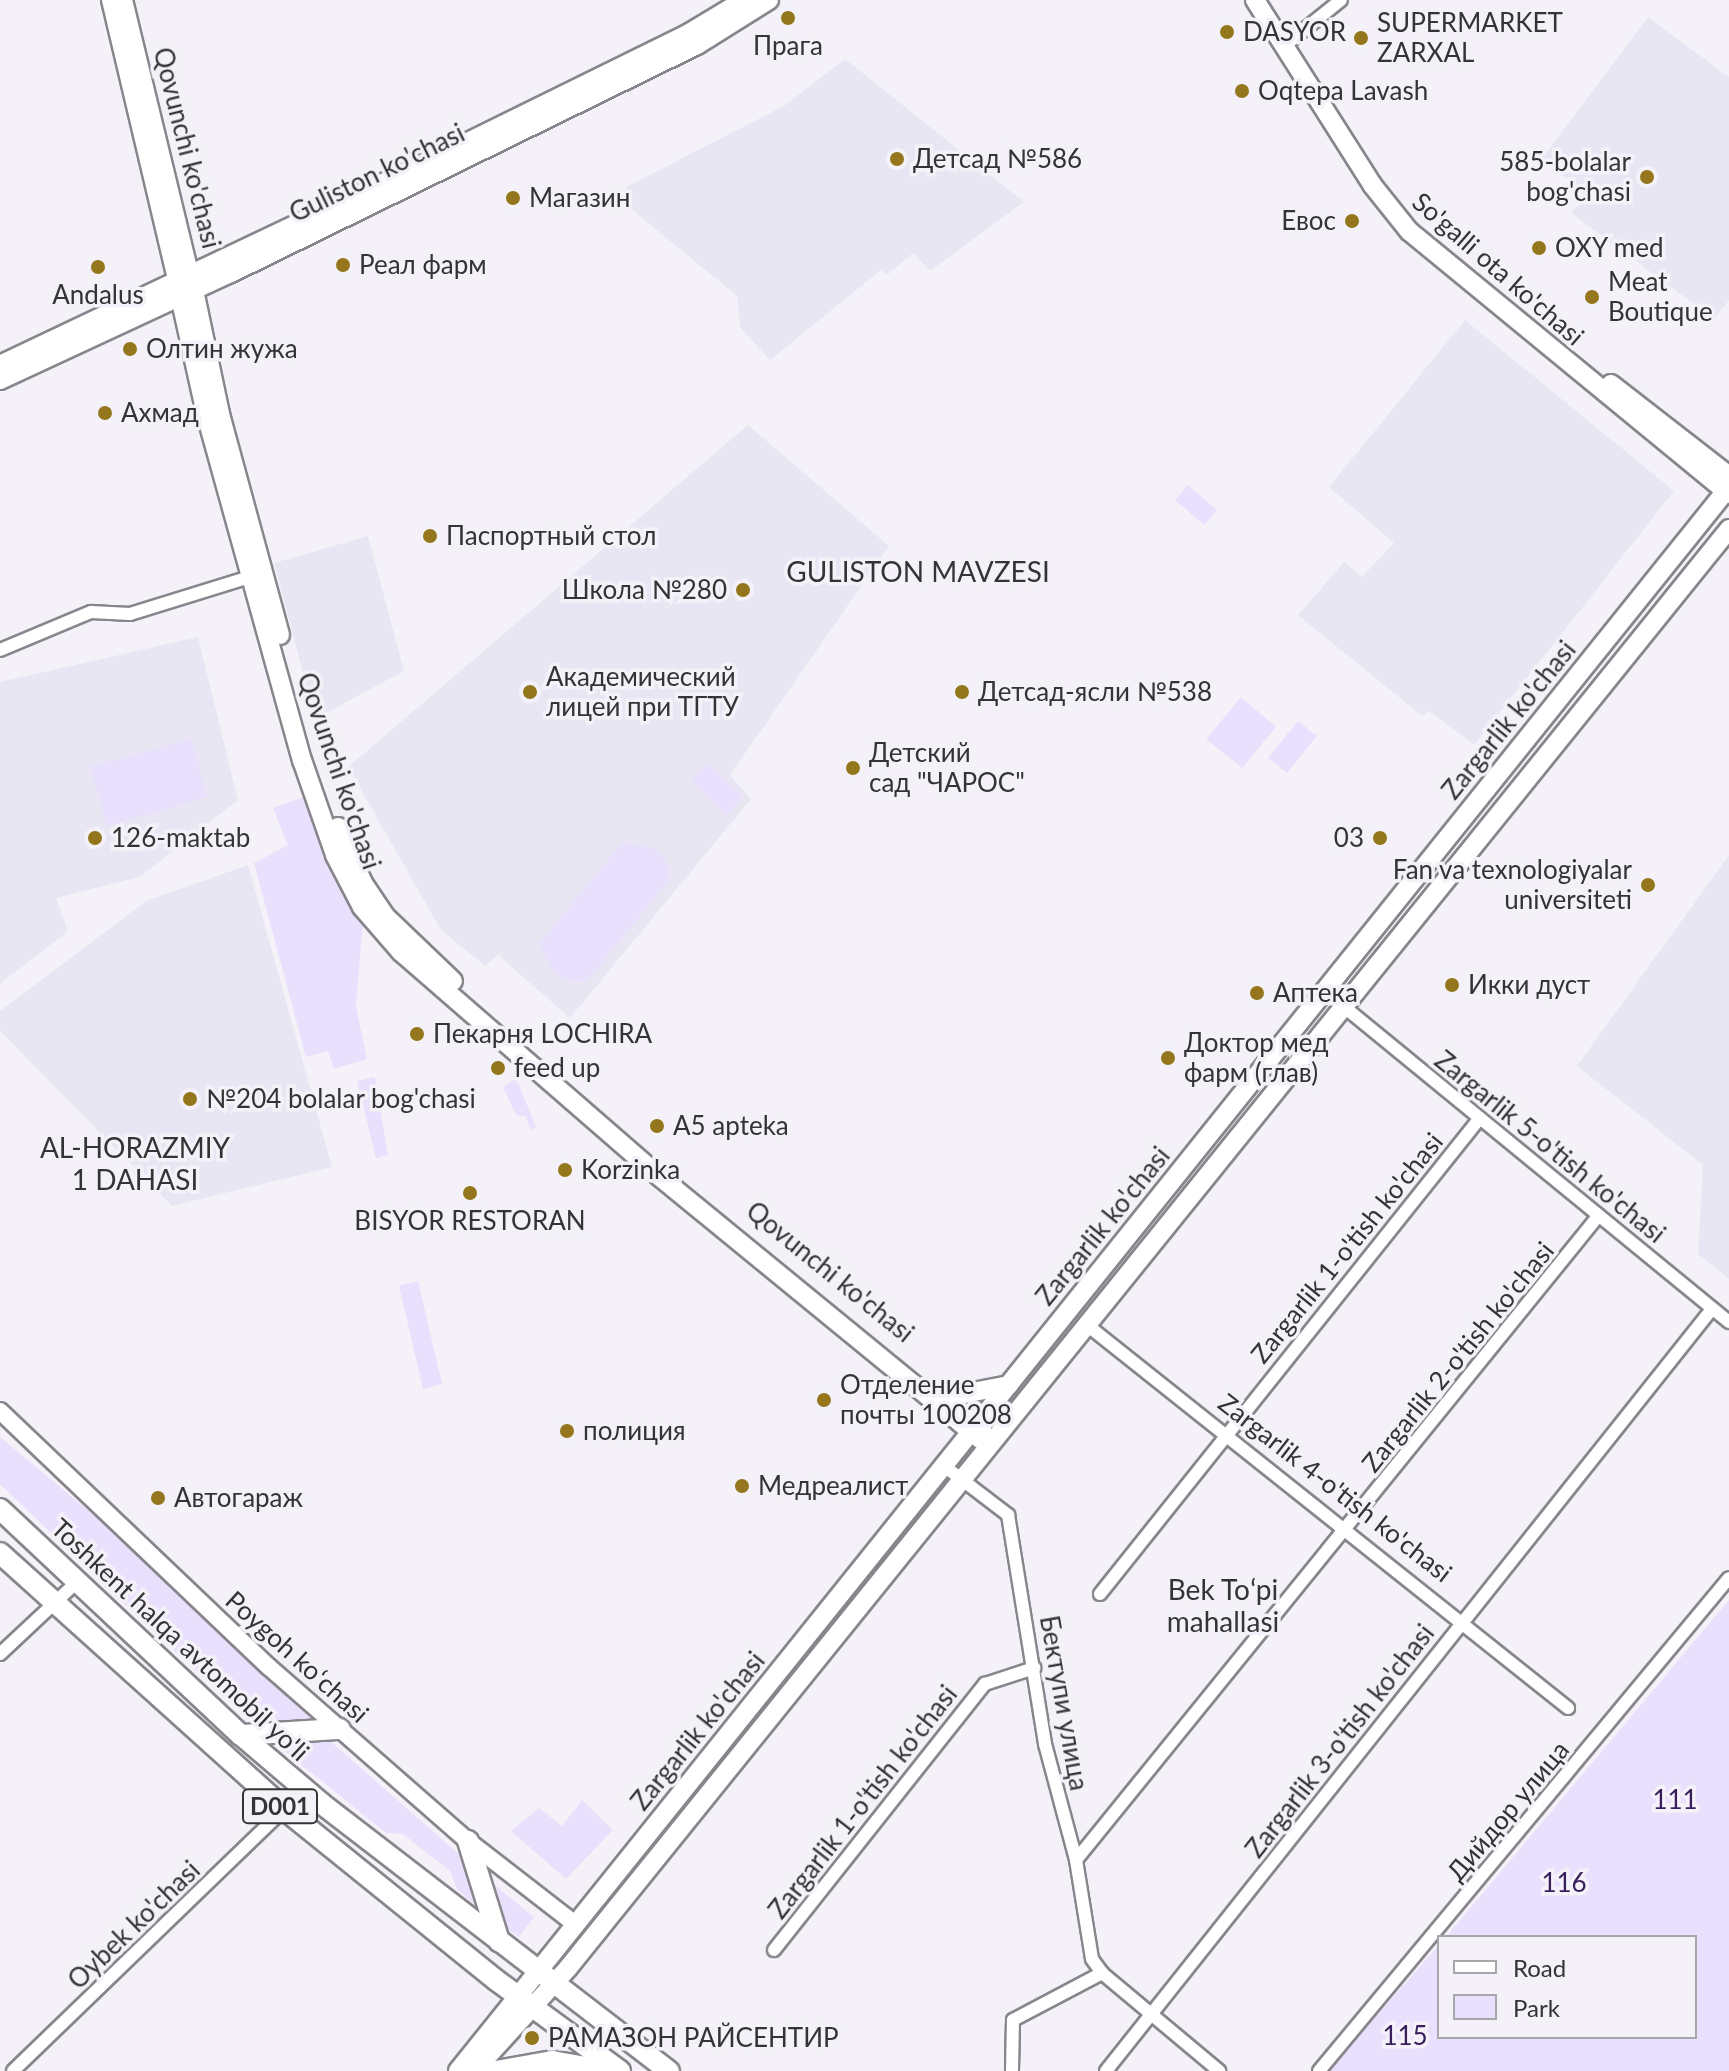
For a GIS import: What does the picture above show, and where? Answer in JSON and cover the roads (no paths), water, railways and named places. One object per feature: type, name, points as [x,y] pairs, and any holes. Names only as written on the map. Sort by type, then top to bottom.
[{"type":"highway","name":"Toshkent halqa avtomobil yo'li","points":[[0,1509],[241,1735],[537,1971],[669,2071]]},
{"type":"highway","name":"Toshkent halqa avtomobil yo'li","points":[[0,1553],[284,1809],[524,2001],[620,2071]]},
{"type":"highway","points":[[241,1735],[340,1729]]},
{"type":"highway","points":[[468,1841],[499,1941]]},
{"type":"highway","points":[[496,2071],[552,2061],[608,2071]]},
{"type":"main road","name":"Guliston ko'chasi","points":[[0,380],[689,33],[744,0]]},
{"type":"main road","name":"Guliston ko'chasi","points":[[0,365],[185,287],[697,45],[769,0]]},
{"type":"main road","name":"So'galli ota ko'chasi","points":[[1255,0],[1288,43],[1373,186],[1409,231],[1728,487]]},
{"type":"main road","name":"So'galli ota ko'chasi","points":[[1270,0],[1288,43]]},
{"type":"main road","name":"Qovunchi ko'chasi","points":[[185,287],[257,575],[335,855],[377,928],[660,1177],[991,1443]]},
{"type":"main road","name":"Zargarlik ko'chasi","points":[[524,2001],[537,1971],[1728,487]]},
{"type":"main road","name":"Zargarlik ko'chasi","points":[[524,2001],[555,1984],[1729,529]]},
{"type":"main road","name":"Qovunchi ko'chasi","points":[[257,575],[318,771],[353,863],[385,916],[547,1066],[943,1398],[974,1429]]},
{"type":"main road","points":[[1401,895],[1421,910]]},
{"type":"main road","points":[[1325,992],[1343,1006]]},
{"type":"main road","name":"Zargarlik 4-o'tish ko'chasi","points":[[1068,1311],[1087,1325]]},
{"type":"main road","points":[[943,1398],[1011,1384]]},
{"type":"main road","points":[[458,2071],[524,2001]]},
{"type":"main road","points":[[474,2071],[524,2001]]},
{"type":"street","name":"Qovunchi ko'chasi","points":[[110,0],[185,287]]},
{"type":"street","name":"Qovunchi ko'chasi","points":[[124,0],[185,287]]},
{"type":"street","points":[[1288,43],[1341,0]]},
{"type":"street","points":[[0,650],[91,612],[130,614],[257,575]]},
{"type":"street","name":"Zargarlik 5-o'tish ko'chasi","points":[[1343,1006],[1729,1322]]},
{"type":"street","name":"Zargarlik 1-o'tish ko'chasi","points":[[1100,1594],[1480,1118]]},
{"type":"street","name":"Zargarlik 2-o'tish ko'chasi","points":[[1076,1860],[1348,1530],[1599,1215]]},
{"type":"street","name":"Zargarlik 3-o'tish ko'chasi","points":[[1106,2071],[1712,1309]]},
{"type":"street","name":"Zargarlik 4-o'tish ko'chasi","points":[[1087,1325],[1568,1708]]},
{"type":"street","name":"Poygoh koʻchasi","points":[[0,1411],[340,1729],[468,1841],[575,1924]]},
{"type":"street","name":"Бектупи улица","points":[[944,1466],[1008,1515],[1045,1744],[1076,1860],[1092,1959],[1102,1973]]},
{"type":"street","name":"Дийдор улица","points":[[1319,2071],[1729,1578]]},
{"type":"street","points":[[0,1654],[76,1583]]},
{"type":"street","name":"Zargarlik 1-o'tish ko'chasi","points":[[774,1950],[985,1684],[1034,1668]]},
{"type":"street","name":"Oybek ko'chasi","points":[[13,2071],[284,1809]]},
{"type":"street","points":[[1012,2071],[1013,2020],[1102,1973],[1219,2071]]},
{"type":"place","name":"Прага","points":[[788,18]]},
{"type":"place","name":"DASYOR","points":[[1227,32]]},
{"type":"place","name":"SUPERMARKET ZARXAL","points":[[1361,38]]},
{"type":"place","name":"Oqtepa Lavash","points":[[1242,91]]},
{"type":"place","name":"Детсад №586","points":[[897,159]]},
{"type":"place","name":"585-bolalar bog'chasi","points":[[1647,177]]},
{"type":"place","name":"Магазин","points":[[513,198]]},
{"type":"place","name":"Евос","points":[[1352,221]]},
{"type":"place","name":"OXY med","points":[[1539,248]]},
{"type":"place","name":"Реал фарм","points":[[343,265]]},
{"type":"place","name":"Andalus","points":[[98,267]]},
{"type":"place","name":"Meat Boutique","points":[[1592,297]]},
{"type":"place","name":"Олтин жужа","points":[[130,349]]},
{"type":"place","name":"Ахмад","points":[[105,413]]},
{"type":"place","name":"Паспортный стол","points":[[430,536]]},
{"type":"place","name":"Школа №280","points":[[743,590]]},
{"type":"place","name":"Академический лицей при ТГТУ","points":[[530,692]]},
{"type":"place","name":"Детсад-ясли №538","points":[[962,692]]},
{"type":"place","name":"Детский сад \"ЧАРОС\"","points":[[853,768]]},
{"type":"place","name":"126-maktab","points":[[95,838]]},
{"type":"place","name":"03","points":[[1380,838]]},
{"type":"place","name":"Fan va texnologiyalar universiteti","points":[[1648,885]]},
{"type":"place","name":"Икки дуст","points":[[1452,985]]},
{"type":"place","name":"Аптека","points":[[1257,993]]},
{"type":"place","name":"Пекарня LOCHIRA","points":[[417,1034]]},
{"type":"place","name":"Доктор мед фарм (глав)","points":[[1168,1058]]},
{"type":"place","name":"feed up","points":[[498,1068]]},
{"type":"place","name":"№204 bolalar bog'chasi","points":[[190,1099]]},
{"type":"place","name":"A5 apteka","points":[[657,1126]]},
{"type":"place","name":"Korzinka","points":[[565,1170]]},
{"type":"place","name":"BISYOR RESTORAN","points":[[470,1193]]},
{"type":"place","name":"Отделение почты 100208","points":[[824,1400]]},
{"type":"place","name":"полиция","points":[[567,1431]]},
{"type":"place","name":"Медреалист","points":[[742,1486]]},
{"type":"place","name":"Автогараж","points":[[158,1498]]},
{"type":"place","name":"РАМАЗОН РАЙСЕНТИР","points":[[532,2038]]},
{"type":"district","name":"GULISTON MAVZESI","points":[[918,571]]},
{"type":"district","name":"AL-HORAZMIY 1 DAHASI","points":[[135,1163]]},
{"type":"district","name":"Bek Toʻpi mahallasi","points":[[1223,1605]]},
{"type":"park label","name":"111","points":[[1675,1800]]},
{"type":"park label","name":"116","points":[[1564,1883]]},
{"type":"park label","name":"115","points":[[1405,2036]]}]
